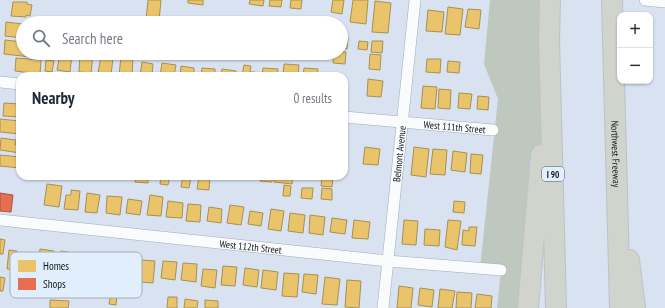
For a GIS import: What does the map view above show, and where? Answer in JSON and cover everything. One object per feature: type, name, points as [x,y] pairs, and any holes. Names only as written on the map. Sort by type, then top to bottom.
[{"type":"highway","name":"I 90","points":[[550,0],[556,308]]},
{"type":"highway","name":"Northwest Freeway","points":[[612,0],[620,308]]},
{"type":"highway","points":[[528,308],[550,39]]},
{"type":"highway","points":[[616,180],[634,288],[635,308]]},
{"type":"street","name":"Belmont Avenue","points":[[382,308],[415,0]]},
{"type":"street","points":[[645,0],[665,2]]},
{"type":"street","points":[[0,82],[16,84]]},
{"type":"street","name":"West 111th Street","points":[[348,117],[494,130]]},
{"type":"street","name":"West 112th Street","points":[[0,220],[388,260],[501,270]]},
{"type":"shaded area","points":[[490,0],[550,0],[549,39],[528,308],[497,308],[501,270],[480,268],[498,99],[484,64]]},
{"type":"building: Homes","points":[[148,0],[161,0],[159,16],[146,16]]},
{"type":"building: Homes","points":[[188,0],[203,0],[203,5],[188,3]]},
{"type":"building: Homes","points":[[250,0],[264,0],[263,6],[249,4]]},
{"type":"building: Homes","points":[[270,0],[282,0],[281,7],[269,6]]},
{"type":"building: Homes","points":[[291,0],[302,0],[301,9],[290,8]]},
{"type":"building: Homes","points":[[333,0],[344,0],[342,14],[331,12]]},
{"type":"building: Homes","points":[[353,0],[368,0],[366,24],[350,22]]},
{"type":"building: Homes","points":[[375,1],[391,3],[388,33],[372,32]]},
{"type":"building: Homes","points":[[13,2],[27,2],[27,4],[32,5],[30,16],[11,16]]},
{"type":"building: Homes","points":[[448,7],[463,9],[460,35],[445,34]]},
{"type":"building: Homes","points":[[468,9],[481,10],[479,29],[465,27]]},
{"type":"building: Homes","points":[[428,10],[444,12],[442,32],[426,31]]},
{"type":"building: Homes","points":[[6,22],[16,23],[16,37],[5,36]]},
{"type":"building: Homes","points":[[5,40],[16,41],[16,55],[4,54]]},
{"type":"building: Homes","points":[[359,41],[368,42],[367,50],[358,49]]},
{"type":"building: Homes","points":[[372,41],[383,41],[382,53],[371,52]]},
{"type":"building: Homes","points":[[370,54],[381,55],[380,70],[369,69]]},
{"type":"building: Homes","points":[[16,58],[16,60],[41,60],[40,72],[15,71]]},
{"type":"building: Homes","points":[[427,59],[441,59],[440,73],[426,72]]},
{"type":"building: Homes","points":[[46,60],[54,61],[52,72],[45,71]]},
{"type":"building: Homes","points":[[59,60],[71,60],[70,72],[57,70]]},
{"type":"building: Homes","points":[[80,60],[92,60],[91,72],[79,72]]},
{"type":"building: Homes","points":[[100,60],[113,60],[111,72],[98,72]]},
{"type":"building: Homes","points":[[121,60],[133,60],[132,72],[119,72]]},
{"type":"building: Homes","points":[[333,60],[345,60],[345,64],[333,63]]},
{"type":"building: Homes","points":[[448,61],[460,62],[459,73],[447,72]]},
{"type":"building: Homes","points":[[142,62],[153,64],[152,72],[141,72]]},
{"type":"building: Homes","points":[[162,63],[176,65],[175,72],[161,72]]},
{"type":"building: Homes","points":[[284,64],[299,65],[298,72],[283,72]]},
{"type":"building: Homes","points":[[244,65],[251,66],[250,72],[243,72]]},
{"type":"building: Homes","points":[[181,66],[194,68],[194,72],[180,72]]},
{"type":"building: Homes","points":[[202,68],[215,69],[215,72],[202,72]]},
{"type":"building: Homes","points":[[263,68],[278,69],[278,72],[262,72]]},
{"type":"building: Homes","points":[[304,68],[318,69],[318,72],[304,72]]},
{"type":"building: Homes","points":[[222,69],[236,71],[236,72],[222,72]]},
{"type":"building: Homes","points":[[368,79],[383,81],[381,97],[367,96]]},
{"type":"building: Homes","points":[[423,86],[437,87],[435,109],[421,108]]},
{"type":"building: Homes","points":[[439,89],[451,90],[450,109],[438,108]]},
{"type":"building: Homes","points":[[459,93],[472,94],[470,109],[458,108]]},
{"type":"building: Homes","points":[[478,96],[489,97],[488,110],[477,109]]},
{"type":"building: Homes","points":[[4,103],[16,104],[16,117],[3,116]]},
{"type":"building: Homes","points":[[0,119],[16,121],[16,134],[0,132]]},
{"type":"building: Homes","points":[[1,138],[16,140],[16,152],[0,150]]},
{"type":"building: Homes","points":[[365,147],[380,149],[378,165],[363,164]]},
{"type":"building: Homes","points":[[414,147],[429,149],[426,177],[411,175]]},
{"type":"building: Homes","points":[[433,149],[447,150],[445,175],[430,174]]},
{"type":"building: Homes","points":[[453,151],[467,153],[465,172],[451,170]]},
{"type":"building: Homes","points":[[471,154],[483,155],[481,174],[470,173]]},
{"type":"building: Homes","points":[[0,155],[16,157],[16,168],[0,166]]},
{"type":"building: Homes","points":[[135,180],[148,180],[148,183],[135,182]]},
{"type":"building: Homes","points":[[160,180],[169,180],[168,185],[160,184]]},
{"type":"building: Homes","points":[[182,180],[190,180],[189,188],[181,187]]},
{"type":"building: Homes","points":[[198,180],[210,180],[209,190],[197,189]]},
{"type":"building: Homes","points":[[272,180],[272,182],[260,181]]},
{"type":"building: Homes","points":[[274,180],[292,180],[292,184],[274,182]]},
{"type":"building: Homes","points":[[322,180],[333,180],[332,187],[321,186]]},
{"type":"building: Homes","points":[[47,184],[62,186],[59,207],[44,205]]},
{"type":"building: Homes","points":[[284,185],[291,186],[290,196],[283,196]]},
{"type":"building: Homes","points":[[302,188],[313,188],[312,199],[301,198]]},
{"type":"building: Homes","points":[[322,188],[332,189],[332,200],[321,199]]},
{"type":"building: Homes","points":[[71,190],[80,191],[78,210],[64,209],[66,195],[71,195]]},
{"type":"building: Homes","points":[[87,193],[100,195],[97,213],[85,212]]},
{"type":"building: Homes","points":[[150,195],[163,197],[161,216],[147,215]]},
{"type":"building: Homes","points":[[107,196],[122,197],[120,215],[106,213]]},
{"type":"building: Homes","points":[[128,199],[142,201],[140,215],[126,213]]},
{"type":"building: Homes","points":[[168,201],[183,203],[182,218],[166,217]]},
{"type":"building: Homes","points":[[454,201],[465,202],[464,213],[453,212]]},
{"type":"building: Homes","points":[[188,204],[201,205],[200,222],[186,221]]},
{"type":"building: Homes","points":[[230,205],[244,207],[241,225],[227,223]]},
{"type":"building: Homes","points":[[209,207],[222,209],[221,223],[207,221]]},
{"type":"building: Homes","points":[[271,209],[284,211],[281,231],[268,229]]},
{"type":"building: Homes","points":[[250,211],[263,213],[261,226],[248,224]]},
{"type":"building: Homes","points":[[290,213],[305,215],[303,233],[288,231]]},
{"type":"building: Homes","points":[[310,215],[325,217],[323,235],[309,233]]},
{"type":"building: Homes","points":[[332,218],[347,220],[345,234],[330,232]]},
{"type":"building: Homes","points":[[354,220],[370,222],[368,239],[352,238]]},
{"type":"building: Homes","points":[[404,220],[418,221],[416,245],[402,244]]},
{"type":"building: Homes","points":[[448,220],[461,221],[457,250],[445,247]]},
{"type":"building: Homes","points":[[469,227],[477,227],[475,246],[462,245],[463,230],[469,231]]},
{"type":"building: Homes","points":[[425,229],[440,230],[439,246],[424,245]]},
{"type":"building: Homes","points":[[0,239],[5,240],[3,254],[0,254]]},
{"type":"building: Homes","points":[[40,249],[54,251],[54,252],[40,252]]},
{"type":"building: Homes","points":[[9,250],[17,251],[10,252],[10,269],[7,269]]},
{"type":"building: Homes","points":[[142,260],[155,261],[153,283],[142,282]]},
{"type":"building: Homes","points":[[163,261],[177,262],[175,280],[161,278]]},
{"type":"building: Homes","points":[[183,263],[197,264],[196,282],[181,280]]},
{"type":"building: Homes","points":[[223,266],[237,267],[235,286],[221,285]]},
{"type":"building: Homes","points":[[245,268],[259,270],[257,287],[243,285]]},
{"type":"building: Homes","points":[[203,269],[217,270],[215,288],[201,286]]},
{"type":"building: Homes","points":[[263,270],[278,272],[276,290],[261,288]]},
{"type":"building: Homes","points":[[284,273],[299,274],[297,297],[282,296]]},
{"type":"building: Homes","points":[[304,274],[318,275],[316,294],[302,292]]},
{"type":"building: Homes","points":[[0,277],[5,278],[3,291],[0,291]]},
{"type":"building: Homes","points":[[325,277],[340,279],[337,305],[322,304]]},
{"type":"building: Homes","points":[[347,280],[361,281],[359,308],[345,307]]},
{"type":"building: Homes","points":[[399,286],[413,288],[411,308],[397,308]]},
{"type":"building: Homes","points":[[420,288],[434,290],[432,307],[418,305]]},
{"type":"building: Homes","points":[[440,289],[455,291],[452,308],[438,308]]},
{"type":"building: Homes","points":[[457,292],[472,293],[471,308],[456,308]]},
{"type":"building: Homes","points":[[477,294],[492,296],[491,308],[475,308]]},
{"type":"building: Homes","points":[[168,297],[177,297],[177,308],[167,308]]},
{"type":"building: Homes","points":[[110,298],[117,298],[116,305],[109,304]]},
{"type":"building: Homes","points":[[185,299],[198,301],[197,308],[184,308]]},
{"type":"building: Homes","points":[[50,300],[69,301],[68,308],[50,308]]},
{"type":"building: Homes","points":[[205,300],[218,301],[218,308],[205,308]]},
{"type":"building: Shops","points":[[0,193],[13,195],[11,212],[0,211]]}]
